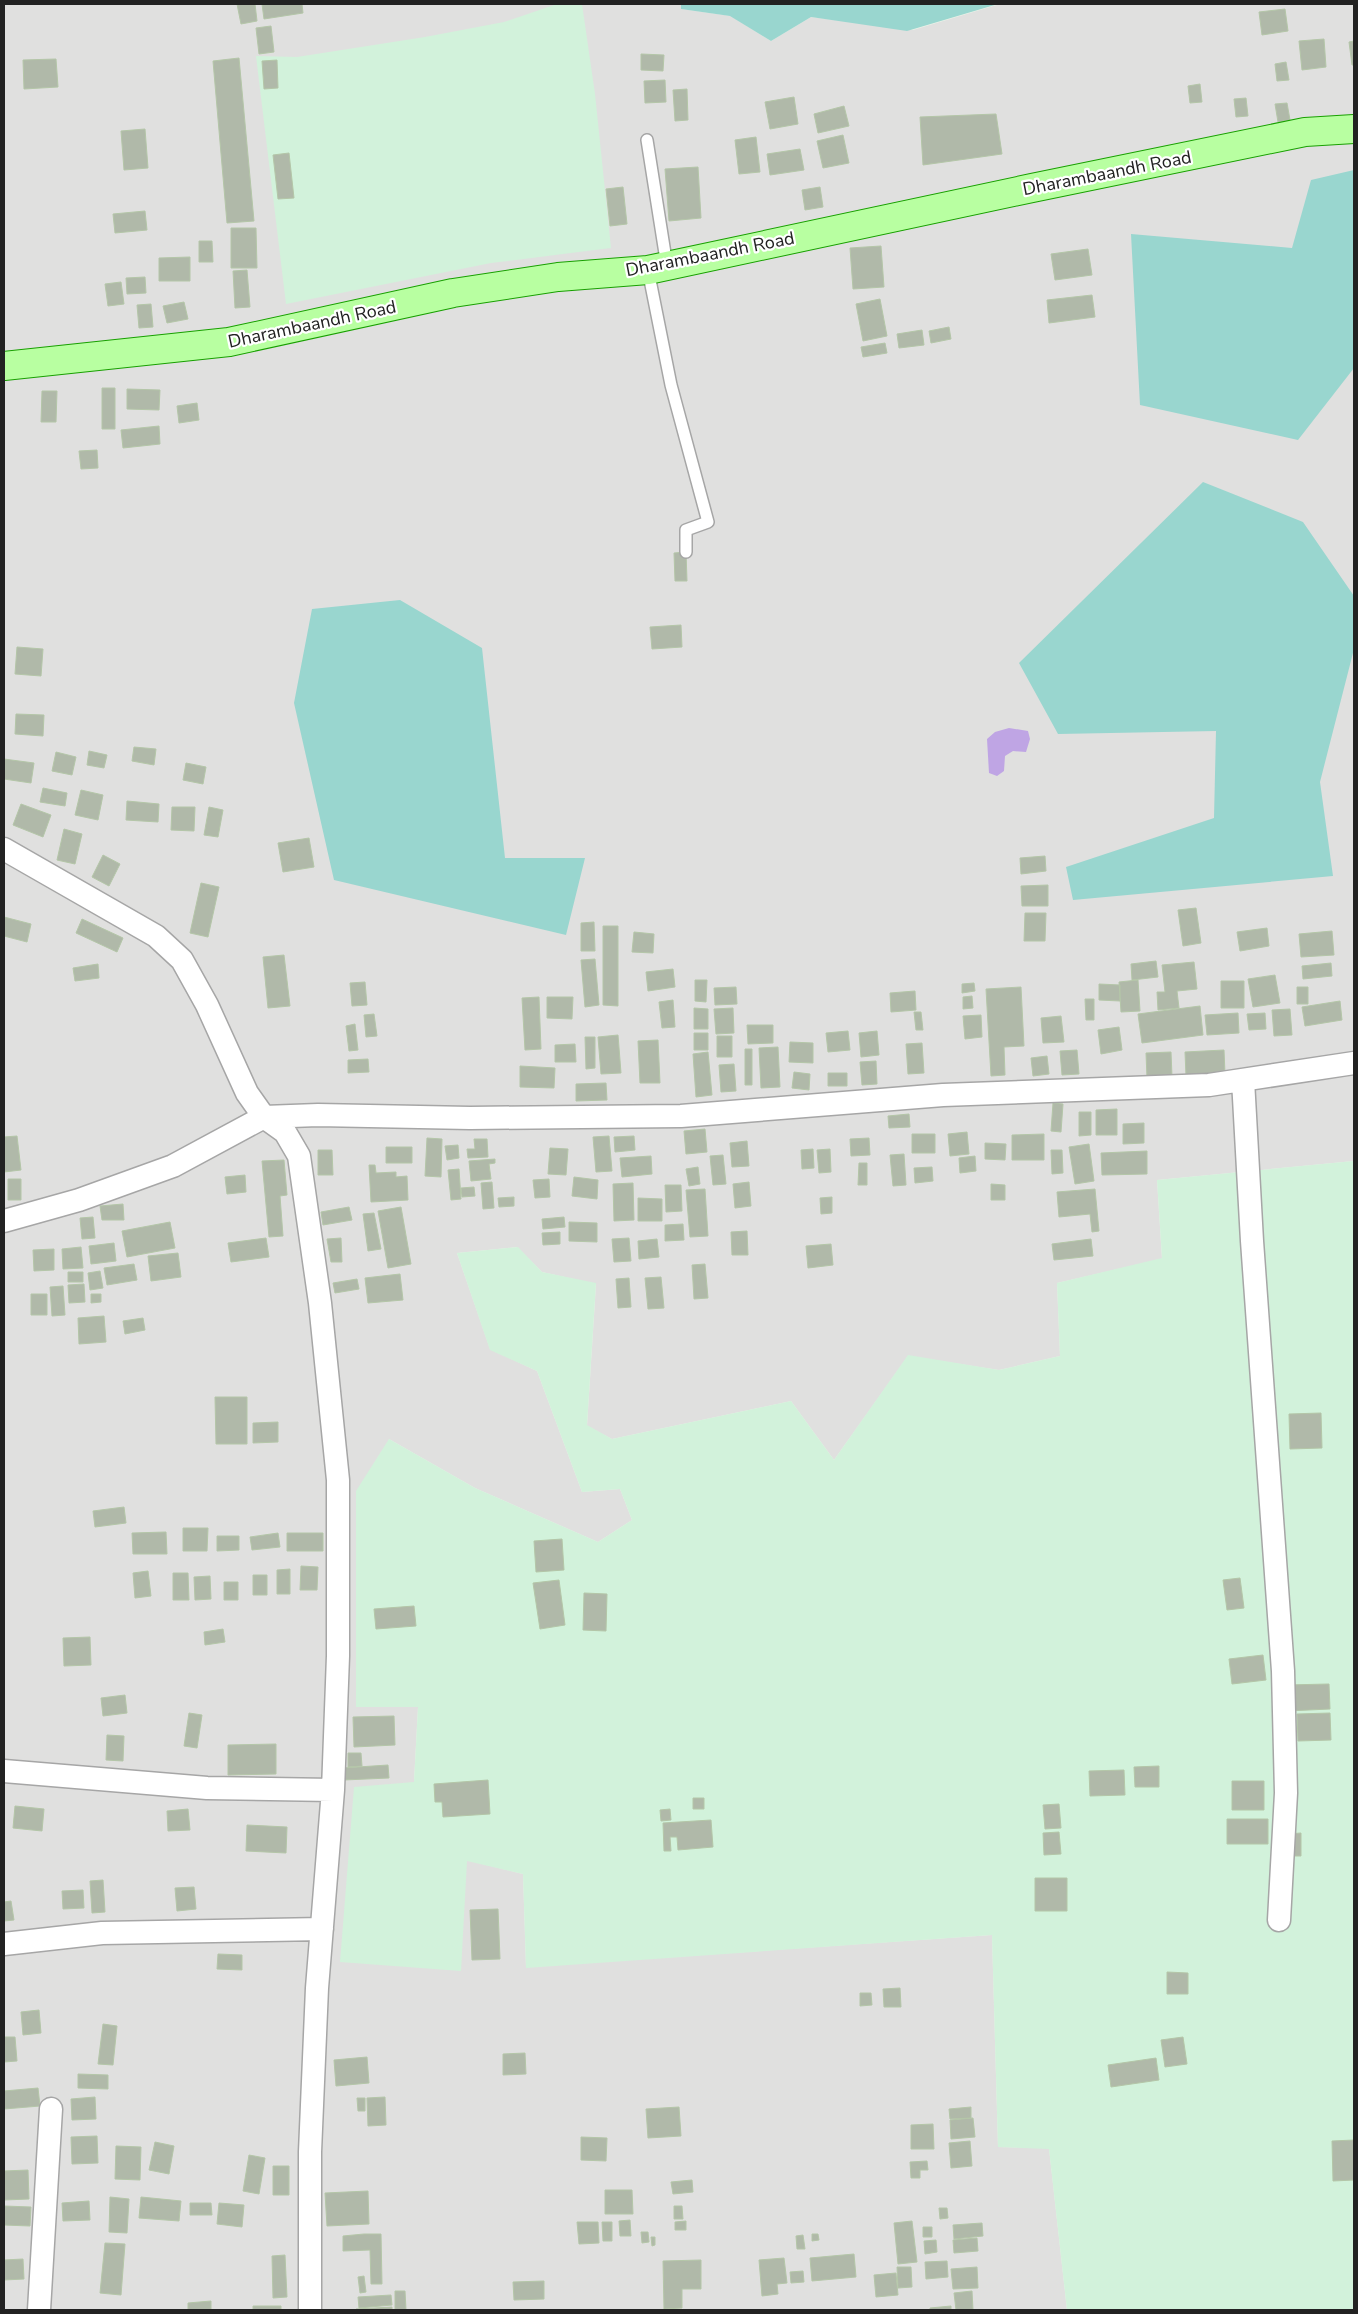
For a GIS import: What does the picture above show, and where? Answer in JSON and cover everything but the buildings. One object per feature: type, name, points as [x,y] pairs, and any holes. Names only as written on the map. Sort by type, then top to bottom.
[{"type":"main road","name":"Dharambaandh Road","points":[[4,366],[229,342],[453,293],[558,277],[658,268],[1295,134],[1354,129]]},
{"type":"street","points":[[4,849],[156,936],[182,960],[207,1005],[247,1093],[264,1117],[285,1132],[299,1156],[320,1303],[338,1480],[338,1656],[333,1790],[322,1929],[310,2152],[310,2310]]},
{"type":"street","points":[[4,1221],[79,1200],[173,1166],[264,1117],[318,1115],[470,1118],[681,1116],[943,1095],[1199,1085],[1354,1063]]},
{"type":"street","points":[[1243,1080],[1252,1241],[1283,1671],[1286,1792],[1279,1920]]},
{"type":"street","points":[[4,1771],[207,1788],[333,1790]]},
{"type":"street","points":[[4,1944],[102,1934],[322,1929]]},
{"type":"street","points":[[39,2310],[51,2109]]},
{"type":"lane","points":[[647,140],[658,268],[671,385],[708,522],[686,530],[686,552]]},
{"type":"shaded area","points":[[4,4],[681,4],[681,9],[731,16],[771,41],[811,17],[913,30],[1000,4],[1354,4],[1354,1161],[1157,1180],[1162,1259],[1057,1283],[1060,1356],[999,1370],[908,1356],[834,1460],[791,1401],[612,1439],[587,1426],[596,1284],[542,1272],[517,1247],[457,1253],[490,1349],[537,1371],[582,1492],[620,1489],[632,1520],[598,1542],[475,1488],[389,1439],[356,1707],[418,1707],[414,1782],[467,1860],[523,1874],[526,1967],[992,1935],[998,2147],[1049,2148],[1067,2310],[4,2310]]},
{"type":"shaded area","points":[[681,4],[998,4],[907,31],[811,17],[771,41],[730,16],[681,9]]},
{"type":"shaded area","points":[[1354,170],[1354,368],[1298,440],[1140,405],[1131,234],[1292,248],[1311,180]]},
{"type":"shaded area","points":[[1203,482],[1303,522],[1354,596],[1354,649],[1320,782],[1333,876],[1073,900],[1066,867],[1214,818],[1216,731],[1058,734],[1019,663]]},
{"type":"shaded area","points":[[400,600],[482,648],[505,858],[585,858],[566,935],[334,880],[294,703],[312,609]]},
{"type":"shaded area","points":[[1009,728],[1028,731],[1030,739],[1026,752],[1013,751],[1005,756],[1004,771],[997,776],[989,773],[987,739],[995,732]]},
{"type":"green space","points":[[557,4],[582,4],[595,94],[611,248],[491,263],[286,304],[256,56],[297,57],[425,37],[504,22]]},
{"type":"green space","points":[[1354,1161],[1354,2310],[1067,2310],[1049,2149],[998,2147],[992,1935],[526,1968],[523,1874],[467,1861],[461,1971],[340,1962],[354,1787],[414,1782],[418,1707],[356,1707],[356,1491],[389,1439],[475,1488],[598,1542],[632,1520],[620,1489],[582,1492],[537,1371],[490,1350],[457,1253],[518,1247],[542,1272],[596,1283],[587,1425],[612,1439],[791,1401],[834,1460],[908,1355],[999,1370],[1060,1356],[1057,1283],[1162,1258],[1157,1180]]}]
